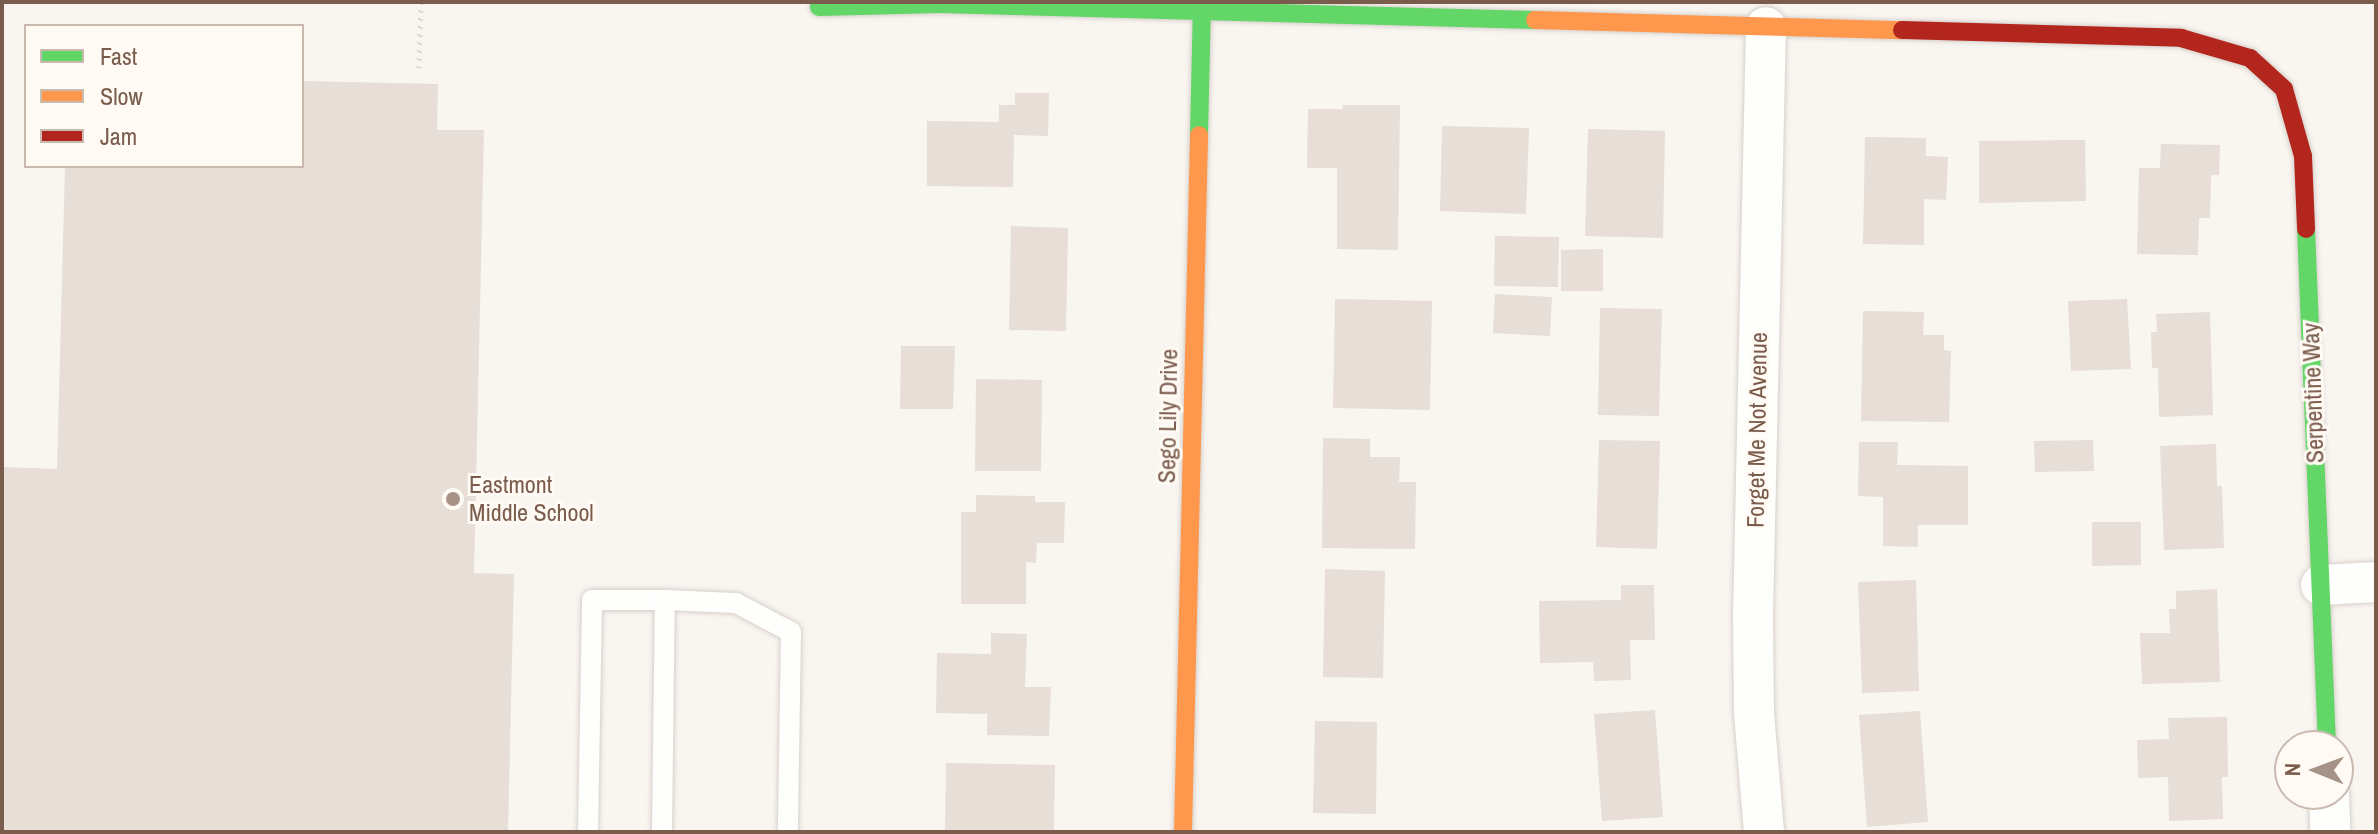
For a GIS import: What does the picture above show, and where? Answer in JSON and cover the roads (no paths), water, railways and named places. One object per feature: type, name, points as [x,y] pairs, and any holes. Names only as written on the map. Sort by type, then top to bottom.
[{"type":"street","points":[[819,7],[940,3],[1202,6],[1766,27]]},
{"type":"street","name":"Sego Lily Drive","points":[[1183,832],[1202,6]]},
{"type":"street","name":"Serpentine Way","points":[[1766,27],[2181,38],[2250,58],[2284,89],[2303,156],[2326,730]]},
{"type":"street","name":"Forget Me Not Avenue","points":[[1764,832],[1754,714],[1753,616],[1766,27]]},
{"type":"street","points":[[2321,585],[2376,582]]},
{"type":"street","points":[[2329,810],[2330,832]]},
{"type":"lane","points":[[588,832],[592,600],[736,603],[791,632],[788,832]]},
{"type":"lane","points":[[662,832],[665,600]]},
{"type":"place","name":"Eastmont Middle School","points":[[453,499]]}]
